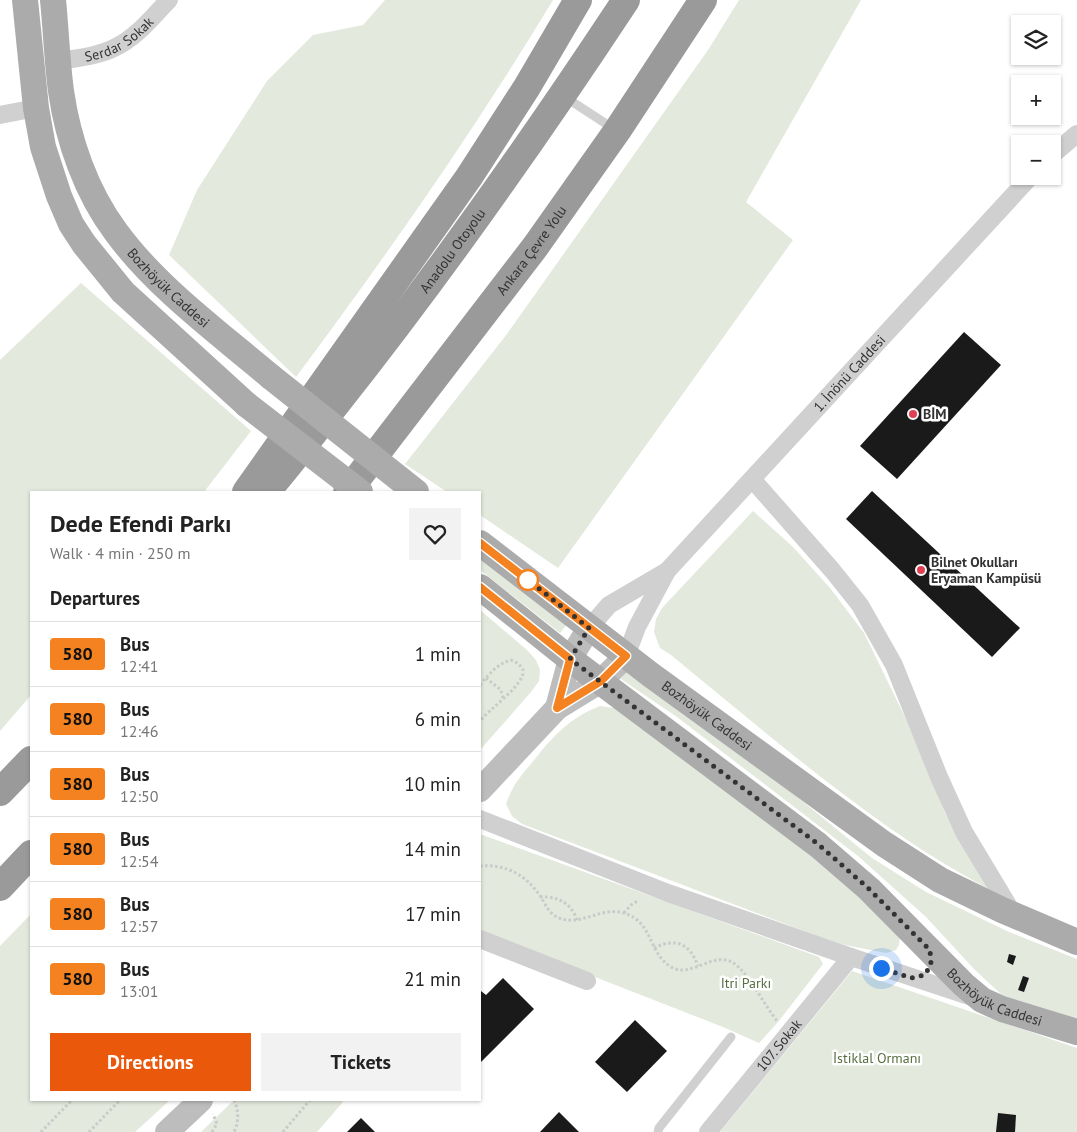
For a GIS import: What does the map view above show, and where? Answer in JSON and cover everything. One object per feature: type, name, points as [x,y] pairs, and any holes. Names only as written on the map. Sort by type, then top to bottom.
[{"type":"highway","points":[[247,491],[468,177],[527,87],[578,0]]},
{"type":"highway","name":"Anadolu Otoyolu","points":[[267,491],[377,352],[491,199],[563,96],[626,0]]},
{"type":"highway","name":"Ankara Çevre Yolu","points":[[348,491],[535,247],[617,131],[703,0]]},
{"type":"highway","points":[[0,792],[30,761]]},
{"type":"highway","points":[[2,886],[30,855]]},
{"type":"main road","points":[[25,0],[36,108],[43,147],[72,224],[84,244],[123,292],[247,405],[359,491]]},
{"type":"main road","name":"Bozhöyük Caddesi","points":[[53,0],[61,91],[76,151],[96,200],[115,231],[151,273],[271,377],[415,491]]},
{"type":"main road","name":"Bozhöyük Caddesi","points":[[481,543],[626,656],[884,844],[940,880],[1077,942]]},
{"type":"main road","name":"Bozhöyük Caddesi","points":[[481,588],[570,659],[818,844],[868,888],[964,985],[982,1000],[1002,1009],[1077,1032]]},
{"type":"street","name":"Serdar Sokak","points":[[59,61],[99,54],[117,47],[133,36],[169,0]]},
{"type":"street","points":[[0,115],[36,108]]},
{"type":"street","points":[[1061,147],[1077,134]]},
{"type":"street","name":"1. İnönü Caddesi","points":[[667,572],[1023,185]]},
{"type":"street","points":[[752,479],[860,604],[894,665],[939,777],[964,832],[1014,915]]},
{"type":"street","points":[[557,708],[570,659],[589,628],[609,605],[667,572]]},
{"type":"street","points":[[481,789],[557,708],[601,681],[626,656],[637,627],[667,572]]},
{"type":"street","points":[[481,819],[668,893],[911,978],[982,1000]]},
{"type":"street","points":[[481,940],[587,981]]},
{"type":"street","points":[[911,978],[925,975],[929,970],[931,964],[930,950]]},
{"type":"street","name":"107. Sokak","points":[[708,1132],[851,957]]},
{"type":"street","points":[[167,1132],[200,1101]]},
{"type":"lane","points":[[563,96],[617,131]]},
{"type":"lane","points":[[658,1132],[659,1128],[731,1037]]},
{"type":"path","points":[[481,684],[494,668],[504,662],[511,660],[518,663],[523,669],[523,676],[516,686],[481,720]]},
{"type":"path","points":[[486,678],[498,686],[503,698]]},
{"type":"path","points":[[481,866],[505,868],[519,874],[530,883],[555,916],[566,921],[612,911],[624,913],[638,920],[645,926],[654,948],[663,960],[674,968],[685,970],[719,960],[731,961],[741,970],[788,1033]]},
{"type":"path","points":[[540,897],[549,896],[564,902],[574,911],[577,920]]},
{"type":"path","points":[[654,948],[673,942],[685,946],[694,954],[698,966]]},
{"type":"path","points":[[41,1132],[71,1101]]},
{"type":"path","points":[[89,1132],[119,1101]]},
{"type":"path","points":[[234,1132],[237,1126],[238,1107],[235,1101]]},
{"type":"path","points":[[283,1132],[309,1101]]},
{"type":"green space","points":[[385,0],[553,0],[429,192],[296,377],[169,255],[197,190],[267,81],[313,35],[363,25]]},
{"type":"green space","points":[[739,0],[861,0],[746,202],[793,240],[558,568],[481,516],[481,491],[446,491],[405,464],[507,334],[708,50]]},
{"type":"green space","points":[[81,283],[251,431],[205,491],[30,491],[30,696],[0,731],[0,360]]},
{"type":"green space","points":[[753,511],[793,547],[830,588],[864,633],[924,756],[945,813],[988,889],[915,845],[862,808],[660,648],[654,632],[656,619],[662,608]]},
{"type":"green space","points":[[481,554],[570,620],[560,633],[481,571]]},
{"type":"green space","points":[[481,611],[536,660],[540,670],[539,681],[481,749]]},
{"type":"green space","points":[[631,665],[872,858],[926,892],[1009,932],[1077,959],[1077,1022],[1002,995],[975,970],[926,917],[858,856],[677,717],[621,679]]},
{"type":"green space","points":[[600,706],[621,709],[824,859],[900,936],[899,945],[896,950],[886,953],[845,945],[820,937],[522,824],[512,816],[506,804],[512,790],[522,775],[563,728],[590,710]]},
{"type":"green space","name":"Itri Parkı","points":[[481,834],[819,957],[823,964],[778,1022],[759,1043],[723,1027],[481,932]]},
{"type":"green space","points":[[30,915],[30,1101],[169,1101],[135,1132],[0,1132],[0,946]]},
{"type":"green space","name":"İstiklal Ormanı","points":[[852,971],[1077,1048],[1077,1132],[720,1132]]},
{"type":"green space","points":[[236,1101],[343,1102],[317,1132],[201,1132],[231,1103]]},
{"type":"building","points":[[964,332],[1001,365],[897,479],[860,446]]},
{"type":"building","points":[[872,491],[1020,628],[992,657],[846,519]]},
{"type":"building","points":[[1009,954],[1016,956],[1013,965],[1007,962]]},
{"type":"building","points":[[1023,976],[1029,978],[1024,992],[1018,990]]},
{"type":"building","points":[[503,978],[534,1009],[481,1062],[481,991],[486,995]]},
{"type":"building","points":[[635,1020],[667,1051],[627,1092],[595,1062]]},
{"type":"building","points":[[559,1112],[579,1132],[540,1132]]},
{"type":"building","points":[[998,1113],[1016,1115],[1015,1132],[996,1132]]},
{"type":"building","points":[[361,1118],[375,1132],[347,1132]]},
{"type":"bus line","name":"580","points":[[481,544],[626,656],[601,681],[557,708],[570,659],[481,588]]},
{"type":"place","name":"BİM","points":[[913,414]]},
{"type":"place","name":"Bilnet Okulları Eryaman Kampüsü","points":[[921,570]]},
{"type":"route","points":[[528,580],[523,576],[589,628],[570,659],[818,844],[868,888],[930,950],[931,964],[925,975],[911,978],[881,968]]}]
